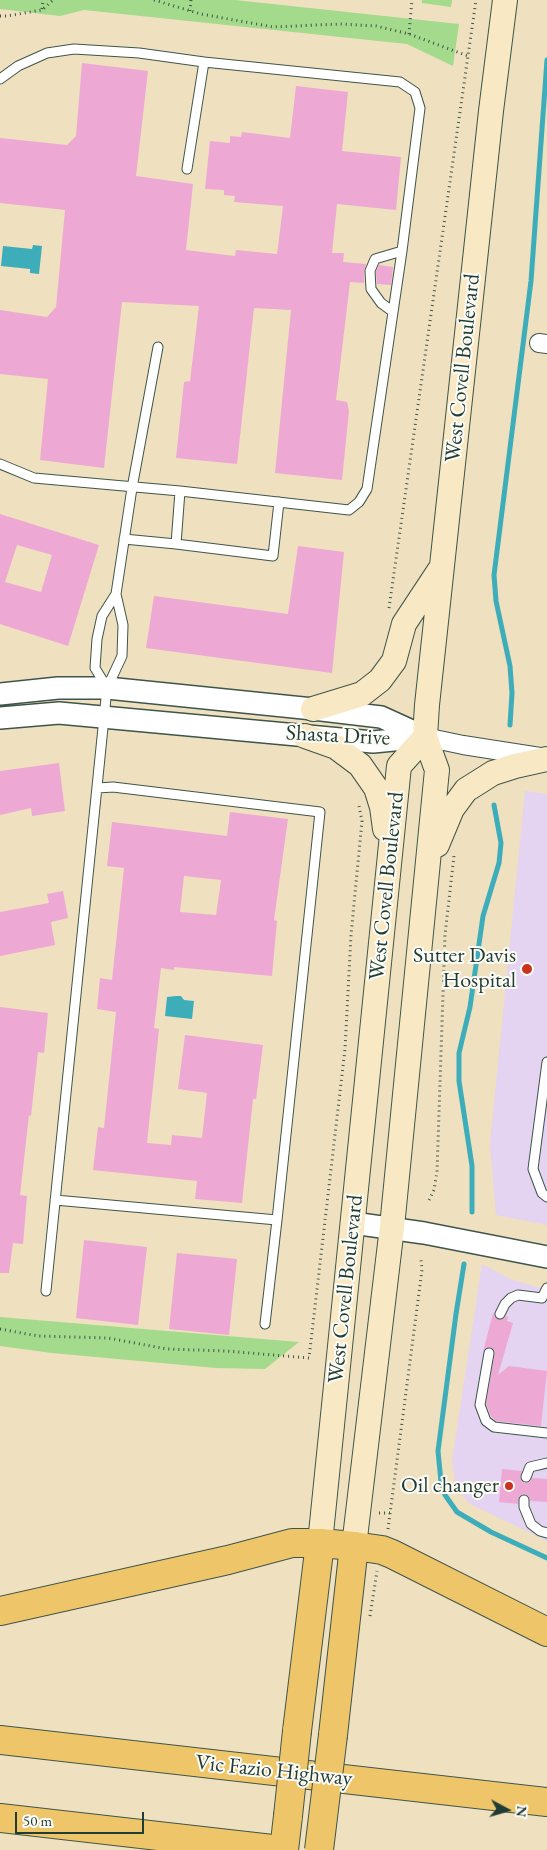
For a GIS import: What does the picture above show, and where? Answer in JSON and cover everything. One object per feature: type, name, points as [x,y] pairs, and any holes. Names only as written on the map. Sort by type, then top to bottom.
[{"type":"main road","name":"West Covell Boulevard","points":[[319,1850],[392,1227],[437,770],[425,737],[441,567],[505,0]]},
{"type":"main road","points":[[313,709],[362,694],[380,680],[394,661],[404,624],[441,567]]},
{"type":"main road","points":[[305,736],[336,747],[360,765],[376,788],[382,807],[389,854]]},
{"type":"main road","name":"West Covell Boulevard","points":[[282,1850],[320,1543],[399,766],[425,737]]},
{"type":"main road","points":[[428,862],[452,809],[466,790],[493,773],[547,758]]},
{"type":"main road","points":[[0,1611],[228,1560],[292,1543],[320,1543],[382,1550],[547,1632]]},
{"type":"main road","name":"Vic Fazio Highway","points":[[0,1740],[547,1802]]},
{"type":"main road","points":[[0,1818],[282,1850]]},
{"type":"street","name":"Shasta Drive","points":[[0,694],[58,688],[108,688],[381,716],[425,737]]},
{"type":"street","name":"Shasta Drive","points":[[0,718],[59,713],[377,743],[425,737]]},
{"type":"street","points":[[425,737],[462,745],[547,758]]},
{"type":"street","points":[[353,1223],[392,1227],[547,1257]]},
{"type":"lane","points":[[0,79],[18,66],[47,53],[74,49],[139,53],[204,62],[400,82],[415,92],[420,108],[402,251],[367,489],[360,502],[349,510],[180,491],[34,478],[0,464]]},
{"type":"lane","points":[[187,169],[204,62]]},
{"type":"lane","points":[[392,311],[381,303],[371,289],[370,271],[375,259],[402,251]]},
{"type":"lane","points":[[46,1291],[104,716],[108,688],[122,656],[123,624],[116,594],[132,488],[158,347]]},
{"type":"lane","points":[[176,544],[180,491]]},
{"type":"lane","points":[[124,540],[176,544],[272,556],[279,502]]},
{"type":"lane","points":[[108,688],[96,668],[96,639],[102,616],[116,594]]},
{"type":"lane","points":[[98,788],[113,787],[320,812],[265,1324]]},
{"type":"lane","points":[[547,1062],[533,1169],[542,1193],[547,1197]]},
{"type":"lane","points":[[56,1200],[277,1220]]},
{"type":"lane","points":[[500,1314],[505,1304],[511,1298],[518,1295],[542,1298],[547,1288]]},
{"type":"lane","points":[[489,1354],[480,1405],[486,1421],[494,1427],[547,1433]]},
{"type":"lane","points":[[526,1477],[530,1467],[547,1463]]},
{"type":"lane","points":[[524,1500],[524,1506],[531,1524],[540,1531],[547,1533]]},
{"type":"path","points":[[42,10],[43,0]]},
{"type":"path","points":[[0,16],[42,10],[53,0]]},
{"type":"path","points":[[154,0],[190,11],[273,27],[376,26],[409,34],[468,56]]},
{"type":"path","points":[[190,11],[192,0]]},
{"type":"path","points":[[409,34],[412,0]]},
{"type":"path","points":[[388,611],[476,0]]},
{"type":"path","points":[[429,1200],[434,1190],[437,1172],[446,935],[454,853]]},
{"type":"path","points":[[388,1529],[422,1270],[421,1259]]},
{"type":"path","points":[[379,1513],[390,1513]]},
{"type":"shaded area","name":"Sutter Davis Hospital","points":[[525,791],[547,794],[547,1225],[496,1215],[490,1144]]},
{"type":"shaded area","points":[[482,1264],[510,1279],[547,1290],[547,1541],[470,1504],[456,1488],[452,1461]]},
{"type":"green space","points":[[0,0],[235,0],[459,24],[453,66],[407,44],[84,10],[60,16],[0,9]]},
{"type":"green space","points":[[422,0],[452,0],[451,7],[422,3]]},
{"type":"green space","points":[[0,1317],[299,1342],[265,1369],[216,1368],[52,1353],[0,1346]]},
{"type":"water","points":[[33,245],[42,246],[39,274],[30,273],[30,269],[1,266],[3,246],[32,249]]},
{"type":"water","points":[[181,996],[184,1000],[194,1001],[192,1019],[165,1016],[167,997]]},
{"type":"building","points":[[82,63],[148,71],[136,176],[193,184],[186,250],[235,256],[236,250],[277,254],[283,206],[234,202],[235,196],[224,195],[224,190],[205,189],[210,141],[230,143],[230,136],[241,137],[242,132],[290,138],[296,86],[348,92],[342,151],[401,157],[396,210],[337,204],[332,253],[344,253],[343,262],[366,264],[364,283],[350,282],[336,400],[347,402],[349,411],[342,480],[275,473],[291,310],[254,308],[237,464],[176,458],[184,382],[190,381],[199,306],[122,302],[104,468],[40,460],[48,379],[0,374],[0,310],[47,317],[56,307],[65,210],[0,203],[0,138],[67,145],[76,136]]},
{"type":"building","points":[[379,265],[393,267],[391,285],[377,284],[376,272]]},
{"type":"building","points":[[0,514],[99,545],[68,646],[0,624]],"holes":[[[17,545],[52,555],[41,592],[5,582]]]},
{"type":"building","points":[[298,546],[344,552],[332,673],[146,648],[154,596],[288,614]]},
{"type":"building","points":[[59,763],[65,811],[32,816],[31,808],[0,815],[0,771]]},
{"type":"building","points":[[230,812],[288,819],[274,920],[277,921],[272,976],[174,967],[174,970],[161,968],[154,1028],[159,1029],[147,1143],[171,1145],[172,1135],[202,1138],[207,1093],[178,1089],[185,1035],[263,1045],[256,1099],[253,1099],[242,1203],[195,1199],[197,1181],[93,1170],[98,1127],[104,1128],[116,1012],[97,1009],[100,978],[112,980],[124,868],[107,866],[112,822],[227,836]],"holes":[[[184,876],[221,880],[216,915],[180,912]]]},
{"type":"building","points":[[63,891],[68,918],[51,922],[55,945],[0,956],[0,912],[49,903],[47,894]]},
{"type":"building","points":[[0,1007],[48,1013],[44,1053],[38,1052],[20,1195],[27,1196],[23,1244],[13,1243],[9,1273],[0,1273]]},
{"type":"building","points":[[84,1240],[147,1247],[138,1325],[76,1318]]},
{"type":"building","points":[[177,1253],[237,1259],[229,1335],[169,1329]]},
{"type":"building","points":[[493,1313],[497,1319],[503,1319],[506,1316],[508,1317],[507,1321],[513,1323],[498,1375],[509,1366],[547,1371],[541,1426],[496,1421],[491,1416],[486,1404],[495,1351],[490,1347],[483,1352]]},
{"type":"building","points":[[502,1469],[522,1471],[520,1478],[524,1483],[529,1482],[532,1478],[547,1479],[547,1502],[530,1501],[529,1496],[524,1494],[519,1496],[518,1504],[499,1502]]},
{"type":"waterway","points":[[510,725],[512,693],[510,666],[496,601],[494,575],[531,281],[547,60]]},
{"type":"waterway","points":[[472,1212],[472,1166],[459,1081],[459,1053],[470,1007],[483,916],[499,863],[501,843],[494,805]]},
{"type":"waterway","points":[[464,1264],[438,1451],[441,1482],[445,1495],[457,1512],[491,1532],[547,1558]]},
{"type":"place","name":"Sutter Davis Hospital","points":[[527,969]]},
{"type":"place","name":"Oil changer","points":[[509,1486]]}]
